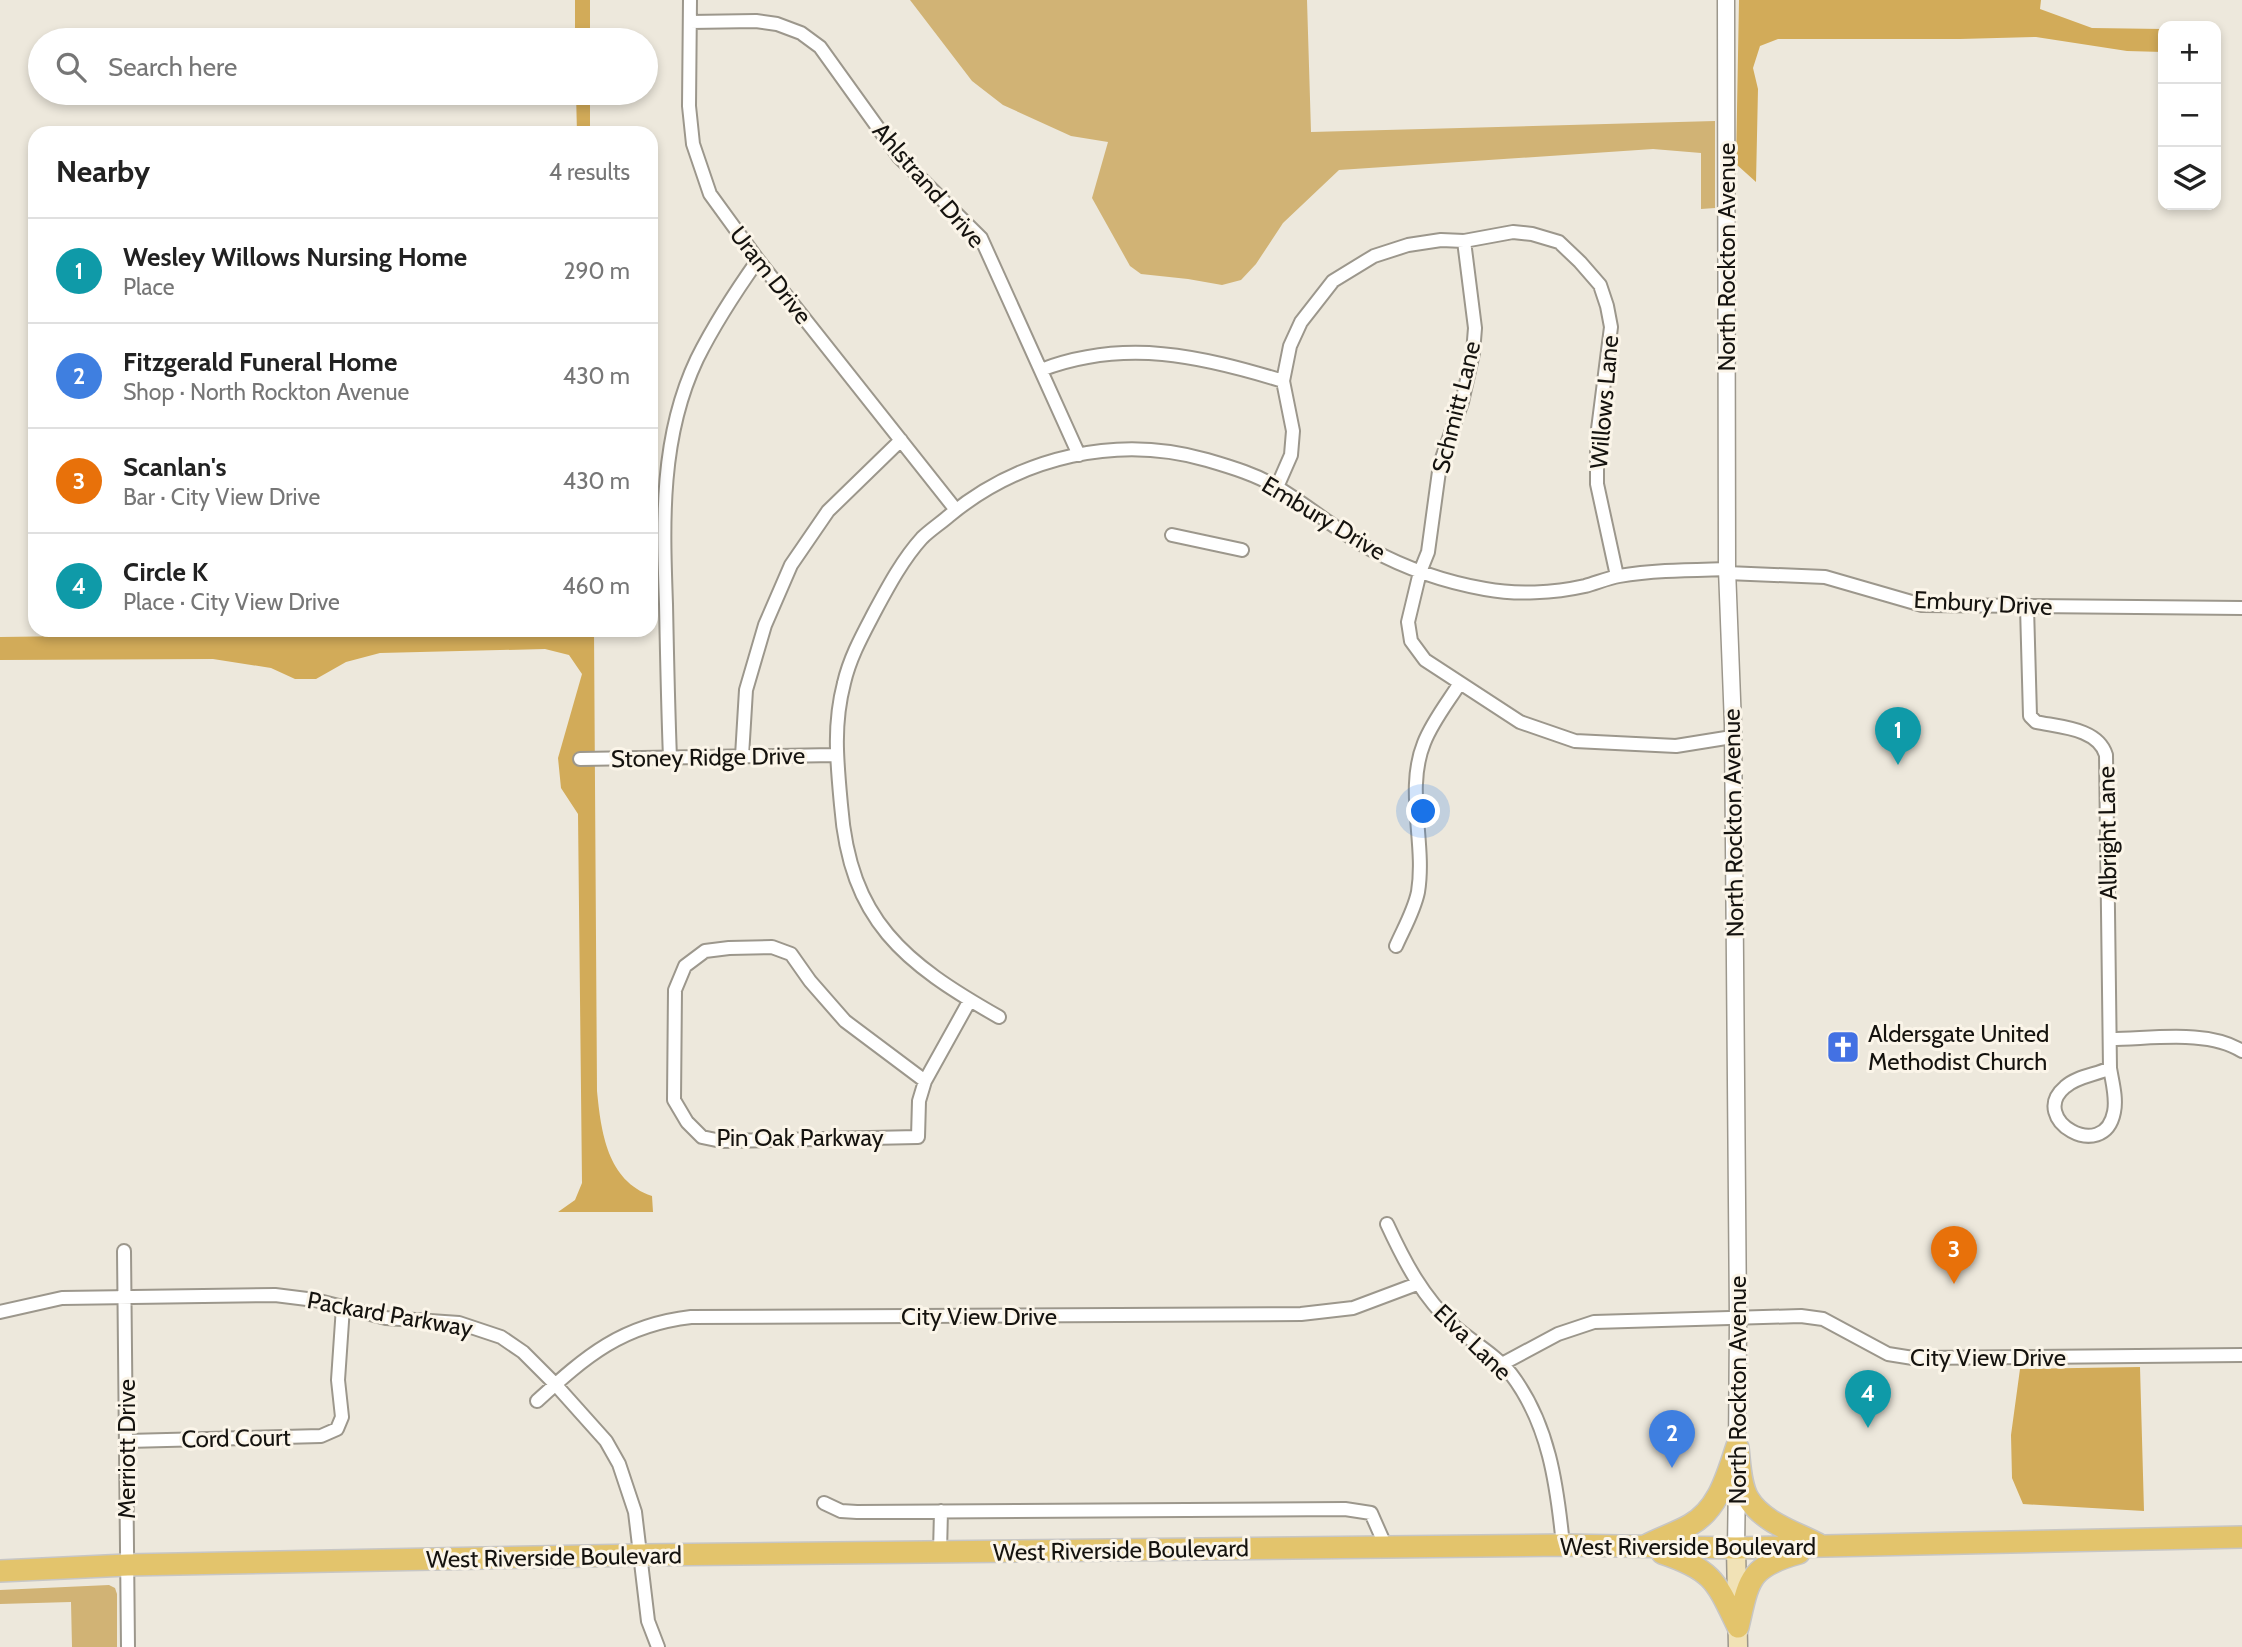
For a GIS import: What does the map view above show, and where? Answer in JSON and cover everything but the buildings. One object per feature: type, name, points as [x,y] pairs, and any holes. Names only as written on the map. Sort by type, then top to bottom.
[{"type":"main road","points":[[1737,1446],[1744,1488],[1758,1510],[1771,1520],[1824,1546]]},
{"type":"main road","points":[[1643,1547],[1689,1526],[1710,1508],[1719,1495],[1737,1446]]},
{"type":"main road","name":"West Riverside Boulevard","points":[[0,1571],[640,1555],[1563,1545],[1736,1548],[2242,1537]]},
{"type":"main road","points":[[1738,1637],[1748,1585],[1755,1573],[1787,1556],[1824,1546]]},
{"type":"main road","points":[[1643,1547],[1688,1562],[1704,1571],[1717,1584],[1738,1637]]},
{"type":"main road","name":"North Rockton Avenue","points":[[1736,1548],[1738,1637]]},
{"type":"street","name":"Uram Drive","points":[[690,0],[689,106],[693,144],[710,194],[758,260],[957,510]]},
{"type":"street","name":"North Rockton Avenue","points":[[1726,0],[1727,571],[1732,737],[1738,1319],[1736,1548]]},
{"type":"street","name":"Ahlstrand Drive","points":[[690,22],[757,21],[777,24],[801,33],[820,47],[899,158],[981,238],[1079,456]]},
{"type":"street","name":"Willows Lane","points":[[1277,486],[1291,454],[1293,431],[1283,381],[1290,346],[1301,322],[1332,281],[1374,256],[1408,244],[1441,240],[1464,241],[1513,232],[1532,234],[1559,242],[1600,285],[1607,306],[1611,327],[1597,437],[1597,484],[1617,576]]},
{"type":"street","name":"Schmitt Lane","points":[[1464,241],[1475,328],[1473,353],[1462,402],[1440,464],[1428,552],[1420,572],[1408,622],[1411,641],[1425,660],[1520,722],[1575,741],[1676,746],[1732,737]]},
{"type":"street","points":[[670,758],[664,549],[664,498],[668,456],[680,407],[697,360],[758,260]]},
{"type":"street","points":[[1041,370],[1068,360],[1131,352],[1184,355],[1283,381]]},
{"type":"street","points":[[742,756],[746,690],[765,625],[791,565],[828,511],[901,440]]},
{"type":"street","name":"Embury Drive","points":[[999,1017],[911,959],[888,935],[862,895],[847,852],[835,755],[844,684],[865,629],[903,562],[923,537],[978,494],[1016,473],[1060,458],[1097,451],[1144,449],[1205,459],[1277,486],[1370,549],[1420,572],[1486,590],[1538,592],[1582,587],[1617,576],[1661,571],[1727,571],[1825,577],[1922,605],[2242,608]]},
{"type":"street","points":[[1172,535],[1242,550]]},
{"type":"street","name":"Albright Lane","points":[[2027,607],[2031,716],[2036,722],[2090,735],[2099,741],[2106,755],[2110,1068],[2114,1112],[2103,1130],[2092,1135],[2081,1136],[2069,1132],[2058,1117],[2055,1105],[2058,1095],[2066,1086],[2110,1068]]},
{"type":"street","points":[[1396,946],[1418,892],[1416,780],[1424,743],[1460,683]]},
{"type":"street","name":"Stoney Ridge Drive","points":[[580,760],[835,755]]},
{"type":"street","name":"Pin Oak Parkway","points":[[772,947],[791,954],[810,981],[845,1021],[925,1080],[919,1101],[918,1137],[722,1141],[702,1137],[687,1122],[674,1100],[676,990],[685,966],[705,951],[729,948],[772,947]]},
{"type":"street","points":[[925,1080],[970,1000]]},
{"type":"street","points":[[2111,1039],[2202,1038],[2220,1041],[2242,1051]]},
{"type":"street","name":"Elva Lane","points":[[1387,1224],[1417,1284],[1452,1324],[1502,1364],[1534,1414],[1547,1443],[1563,1545]]},
{"type":"street","name":"Merriott Drive","points":[[124,1251],[128,1647]]},
{"type":"street","name":"City View Drive","points":[[537,1401],[588,1355],[620,1337],[669,1320],[691,1317],[1301,1314],[1353,1308],[1417,1284]]},
{"type":"street","name":"Packard Parkway","points":[[0,1312],[62,1298],[275,1296],[315,1300],[386,1318],[459,1323],[501,1337],[523,1352],[555,1384],[606,1441],[619,1464],[635,1512],[648,1621],[658,1647]]},
{"type":"street","name":"Cord Court","points":[[127,1441],[321,1436],[331,1433],[342,1417],[338,1380],[343,1307]]},
{"type":"street","name":"City View Drive","points":[[1502,1364],[1558,1334],[1594,1322],[1801,1316],[1824,1319],[1888,1354],[1927,1359],[2242,1355]]},
{"type":"street","points":[[824,1503],[841,1511],[857,1512],[1345,1508],[1371,1513],[1386,1547]]},
{"type":"street","points":[[940,1552],[941,1511]]},
{"type":"shaded area","points":[[575,0],[590,0],[590,28],[575,28]]},
{"type":"shaded area","points":[[910,0],[1307,0],[1311,132],[1715,121],[1715,208],[1701,209],[1701,153],[1653,149],[1339,170],[1283,223],[1256,264],[1241,280],[1222,285],[1141,274],[1130,266],[1092,198],[1108,142],[1071,136],[1003,105],[972,81]]},
{"type":"shaded area","points":[[1739,0],[2041,0],[2040,9],[2092,28],[2158,29],[2158,52],[2127,51],[2036,37],[1778,39],[1760,46],[1753,68],[1758,89],[1756,182],[1736,164]]},
{"type":"shaded area","points":[[576,105],[590,105],[590,126],[577,126]]},
{"type":"shaded area","points":[[0,637],[594,637],[597,1091],[609,1153],[625,1179],[652,1196],[653,1212],[558,1212],[575,1200],[582,1183],[578,814],[561,788],[558,758],[582,674],[569,655],[545,649],[380,653],[346,662],[316,679],[295,679],[271,668],[213,659],[0,660]]},
{"type":"shaded area","points":[[2140,1367],[2144,1511],[2023,1504],[2012,1478],[2011,1435],[2020,1369]]},
{"type":"shaded area","points":[[109,1585],[115,1588],[117,1594],[117,1647],[72,1647],[71,1602],[0,1604],[0,1590]]},
{"type":"place","name":"Wesley Willows Nursing Home","points":[[1898,765]]},
{"type":"place","name":"Aldersgate United Methodist Church","points":[[1843,1047]]},
{"type":"place","name":"Scanlan's","points":[[1954,1284]]},
{"type":"place","name":"Circle K","points":[[1868,1428]]},
{"type":"place","name":"Fitzgerald Funeral Home","points":[[1672,1468]]}]
